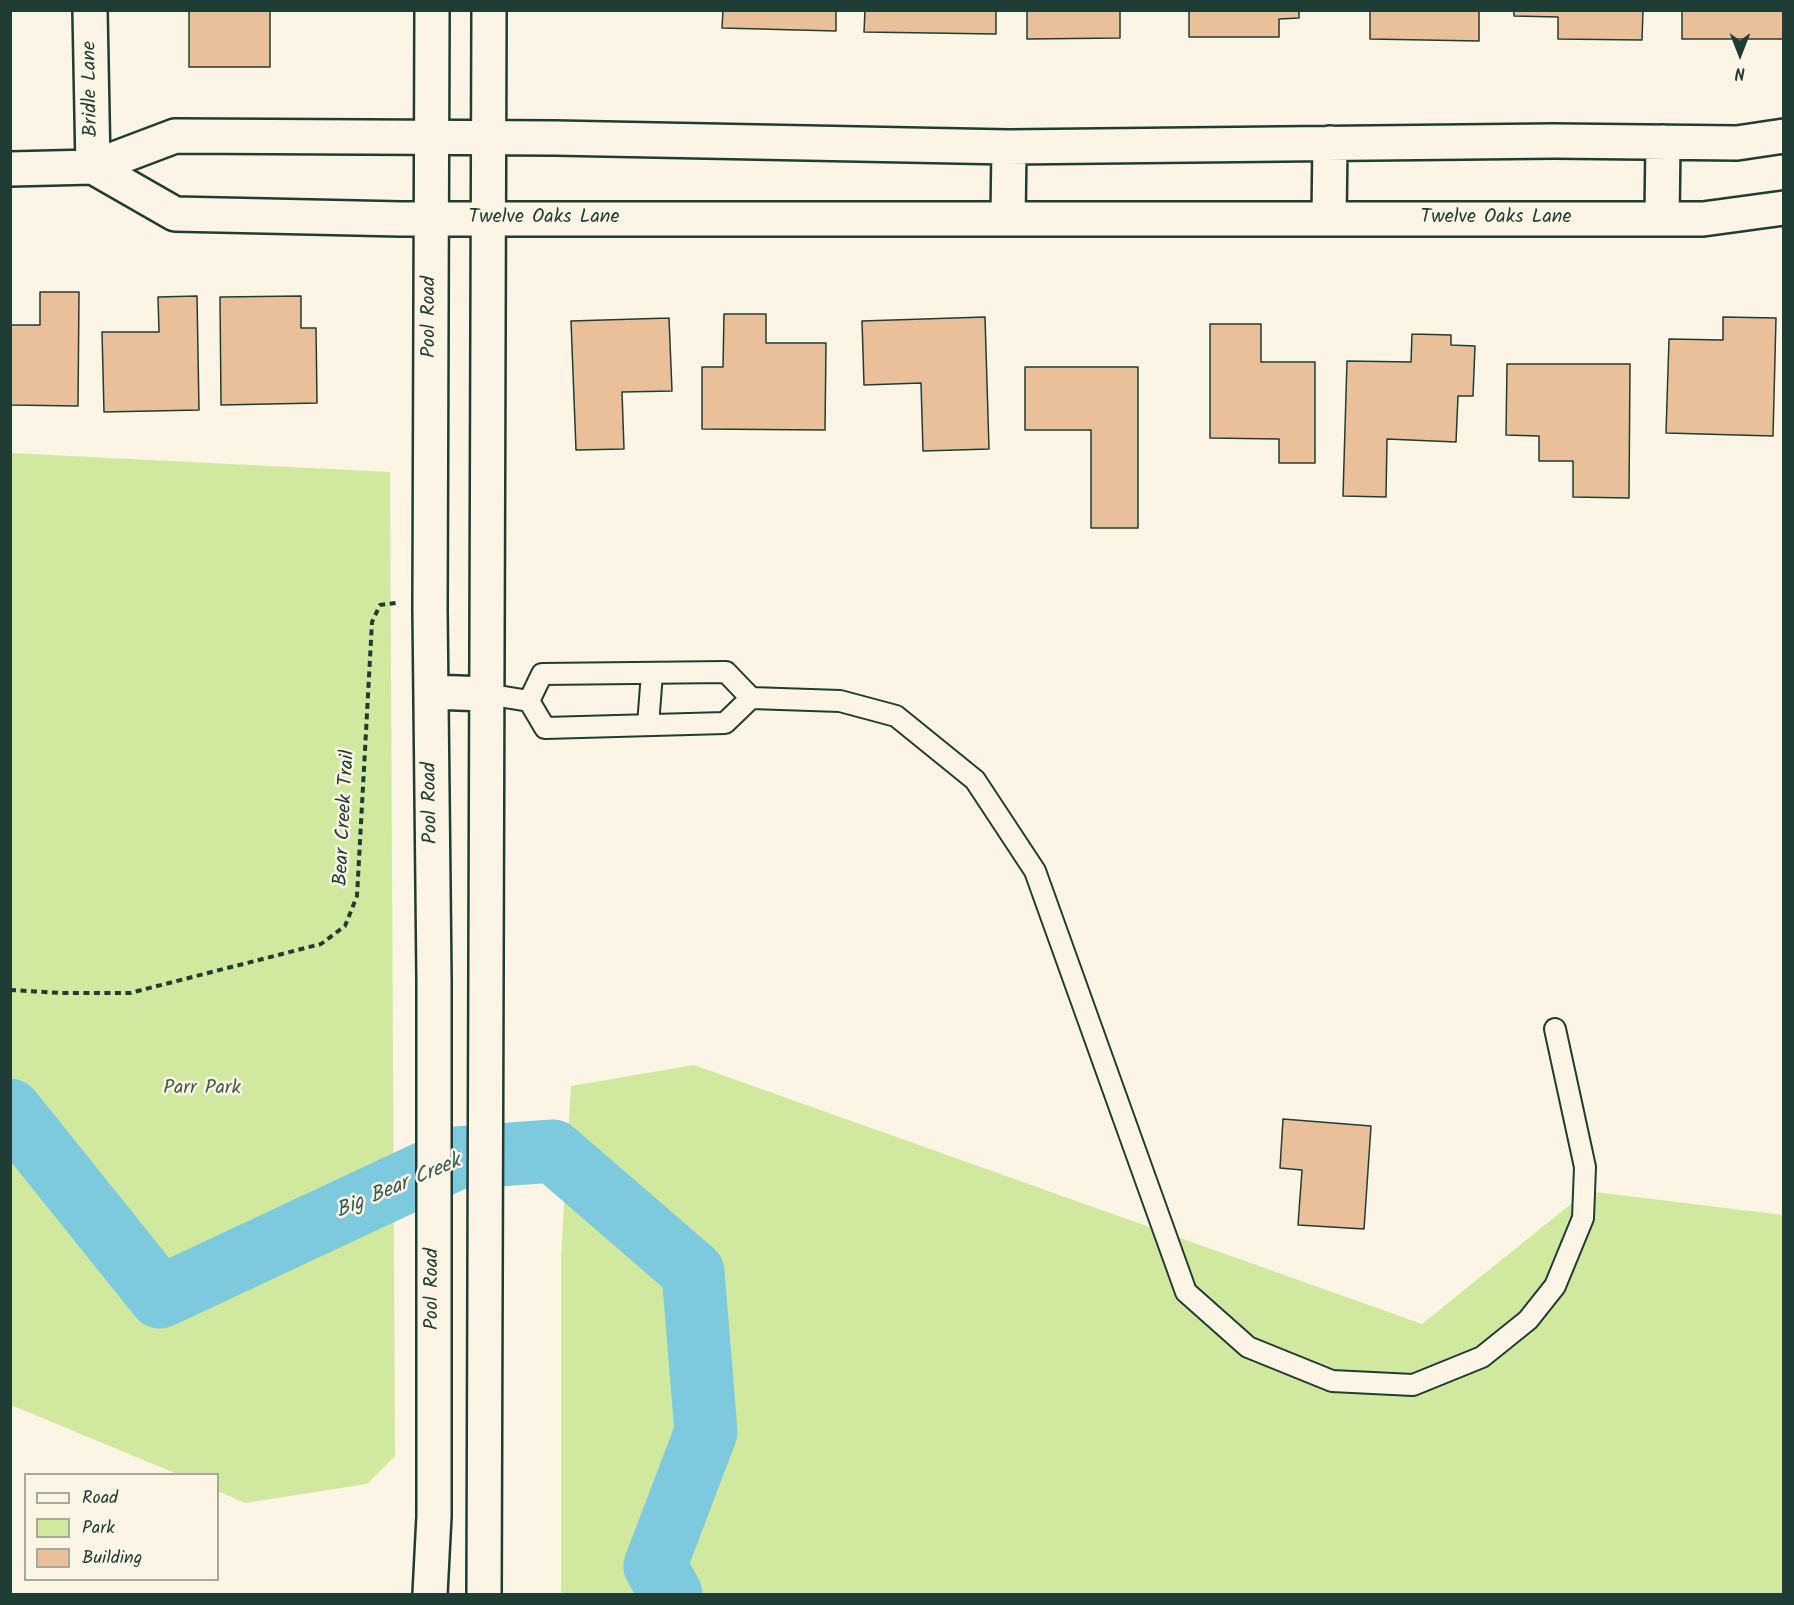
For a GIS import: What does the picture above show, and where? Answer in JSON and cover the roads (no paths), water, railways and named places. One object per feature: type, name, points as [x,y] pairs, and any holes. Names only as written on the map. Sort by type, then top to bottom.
[{"type":"street","name":"Bridle Lane","points":[[90,10],[93,167]]},
{"type":"street","name":"Pool Road","points":[[430,1594],[434,1516],[434,980],[430,692],[432,10]]},
{"type":"street","points":[[484,1594],[484,984],[489,10]]},
{"type":"street","points":[[10,170],[93,167],[176,136],[567,138],[1009,147],[1554,141],[1737,143],[1784,136]]},
{"type":"street","points":[[1662,219],[1663,142]]},
{"type":"street","points":[[1329,219],[1330,143]]},
{"type":"street","points":[[1008,219],[1009,147]]},
{"type":"street","name":"Twelve Oaks Lane","points":[[93,167],[175,214],[431,219],[1703,219],[1784,208]]},
{"type":"street","points":[[430,692],[486,694]]},
{"type":"lane","points":[[648,725],[652,672]]},
{"type":"lane","points":[[529,701],[542,674],[726,672],[751,698],[840,701],[896,716],[975,780],[1035,871],[1186,1292],[1248,1347],[1332,1381],[1413,1385],[1482,1357],[1528,1320],[1555,1286],[1583,1218],[1585,1167],[1555,1029]]},
{"type":"lane","points":[[486,694],[529,701]]},
{"type":"lane","points":[[529,701],[545,728],[725,723],[751,698]]},
{"type":"waterway","name":"Big Bear Creek","points":[[10,1110],[160,1297],[457,1158],[553,1151],[693,1272],[706,1432],[655,1566],[671,1594]]},
{"type":"park label","name":"Parr Park","points":[[202,1090]]}]
